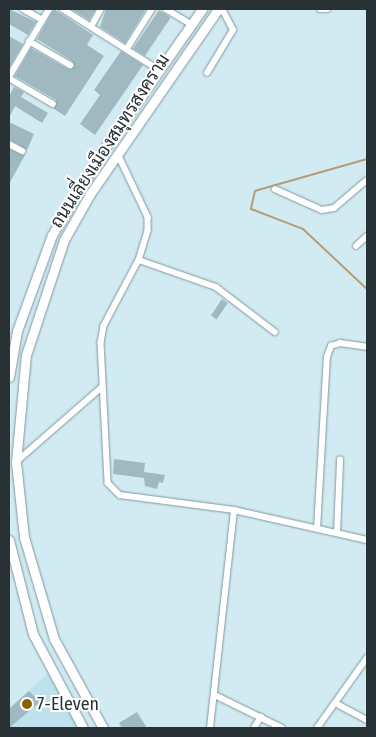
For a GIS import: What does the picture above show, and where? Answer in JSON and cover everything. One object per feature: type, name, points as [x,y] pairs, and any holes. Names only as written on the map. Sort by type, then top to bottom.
[{"type":"main road","name":"ถนนเลี่ยงเมืองสมุทรสงคราม","points":[[9,377],[17,331],[52,234],[95,162],[202,9]]},
{"type":"main road","name":"ถนนเลี่ยงเมืองสมุทรสงคราม","points":[[102,728],[66,667],[36,590],[19,505],[16,462],[26,355],[30,336],[64,240],[118,154],[218,9]]},
{"type":"main road","points":[[9,540],[34,634],[83,728]]},
{"type":"street","points":[[23,9],[41,19]]},
{"type":"street","points":[[49,9],[41,19],[9,77],[53,104]]},
{"type":"street","points":[[63,9],[159,70]]},
{"type":"street","points":[[92,25],[101,9]]},
{"type":"street","points":[[128,47],[152,9]]},
{"type":"street","points":[[166,9],[191,24]]},
{"type":"street","points":[[207,74],[233,30],[222,9]]},
{"type":"street","points":[[320,9],[327,9]]},
{"type":"street","points":[[29,41],[70,65]]},
{"type":"street","points":[[9,144],[22,151]]},
{"type":"street","points":[[118,154],[148,217],[139,260],[104,326],[102,387],[105,476],[113,491],[234,510],[367,540]]},
{"type":"street","points":[[275,189],[322,210],[334,208],[367,180]]},
{"type":"street","points":[[356,246],[367,236]]},
{"type":"street","points":[[139,260],[216,287],[276,332]]},
{"type":"street","points":[[317,529],[327,356],[331,346],[340,344],[367,347]]},
{"type":"street","points":[[16,462],[102,387]]},
{"type":"street","points":[[337,534],[340,460]]},
{"type":"street","points":[[210,728],[234,510]]},
{"type":"street","points":[[316,728],[337,704],[367,658]]},
{"type":"street","points":[[215,695],[282,728]]},
{"type":"street","points":[[337,704],[367,720]]},
{"type":"street","points":[[254,728],[261,717]]},
{"type":"shaded area","points":[[49,672],[80,728],[9,728],[9,708]]},
{"type":"building","points":[[9,9],[36,22],[28,35],[9,24]]},
{"type":"building","points":[[54,9],[93,35],[87,45],[104,56],[65,116],[54,109],[56,100],[15,76],[31,48],[68,69],[74,67],[72,61],[37,39]]},
{"type":"building","points":[[71,9],[96,9],[89,20]]},
{"type":"building","points":[[106,9],[146,9],[125,43],[100,27]]},
{"type":"building","points":[[159,10],[171,18],[145,56],[133,48]]},
{"type":"building","points":[[9,36],[23,44],[9,68]]},
{"type":"building","points":[[121,51],[143,65],[95,135],[80,124],[100,95],[94,90]]},
{"type":"building","points":[[14,87],[24,92],[21,97],[48,113],[42,123],[15,106],[9,118],[9,96]]},
{"type":"building","points":[[9,122],[34,134],[27,150],[9,139]]},
{"type":"building","points":[[9,149],[25,155],[9,184]]},
{"type":"building","points":[[222,299],[228,303],[217,319],[211,316]]},
{"type":"building","points":[[114,459],[145,463],[144,472],[165,475],[163,483],[159,482],[157,489],[145,486],[144,478],[113,474]]},
{"type":"building","points":[[29,691],[40,702],[9,728],[9,709]]},
{"type":"building","points":[[137,712],[147,728],[122,728],[119,723]]},
{"type":"waterway","points":[[367,159],[255,191],[251,209],[303,229],[367,289]]},
{"type":"place","name":"7-Eleven","points":[[27,704]]}]
